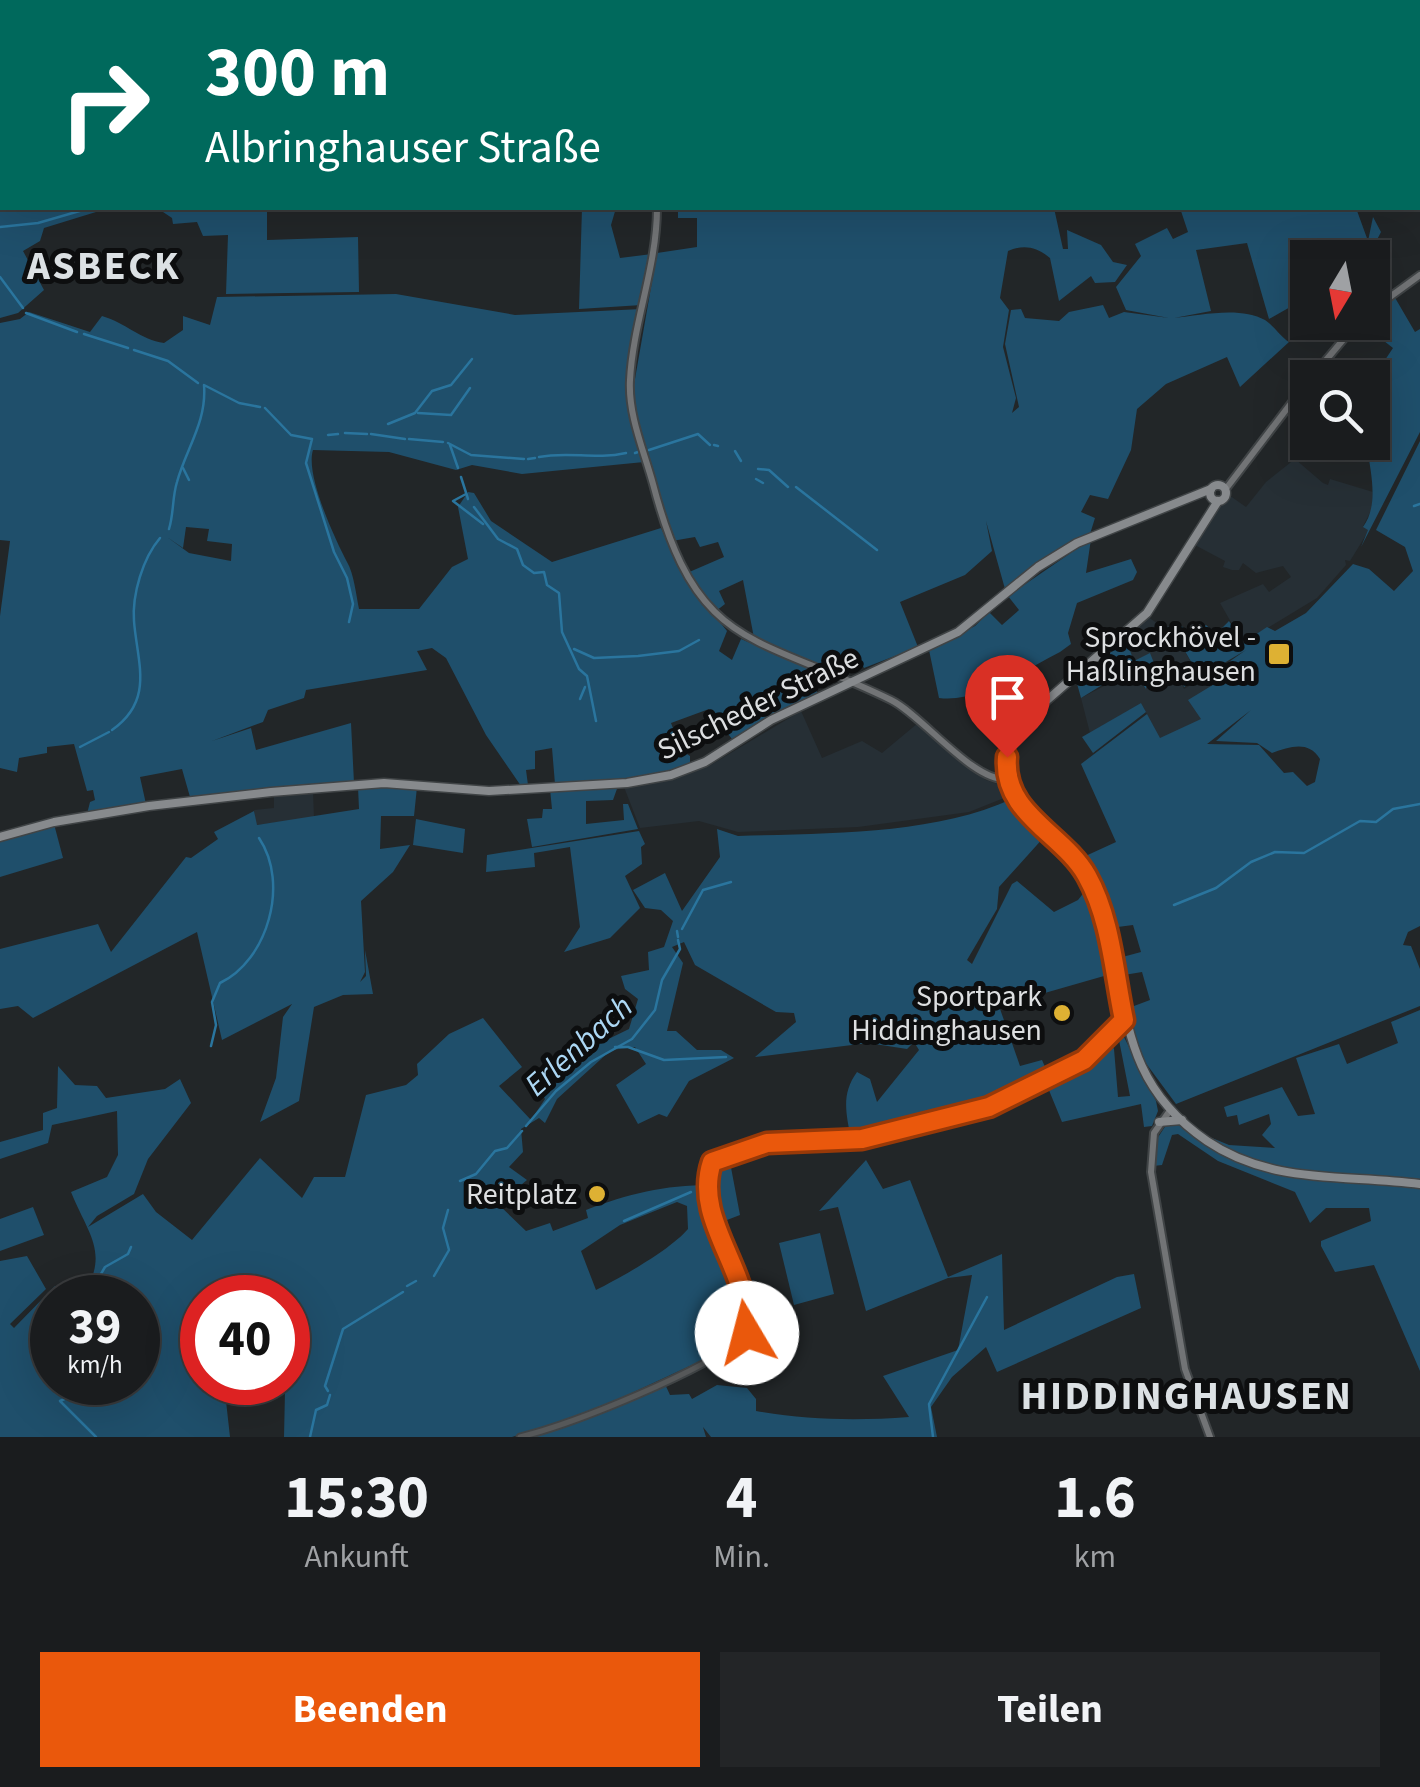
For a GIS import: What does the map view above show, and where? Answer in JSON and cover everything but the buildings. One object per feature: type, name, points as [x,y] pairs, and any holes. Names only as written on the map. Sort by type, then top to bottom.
[{"type":"main road","points":[[657,210],[653,263],[630,395],[673,554],[711,609],[741,636],[903,707],[987,776],[1008,779]]},
{"type":"main road","points":[[1390,297],[1420,275]]},
{"type":"main road","points":[[1325,360],[1343,340]]},
{"type":"main road","points":[[1290,403],[1216,493],[1205,519],[1140,621],[1022,722],[1010,744],[1008,779],[1014,796],[1086,874],[1103,914],[1124,1020],[1136,1056],[1161,1098],[1182,1120],[1233,1156],[1268,1169],[1312,1177],[1420,1184]]},
{"type":"main road","name":"Silscheder Straße","points":[[0,837],[54,822],[175,802],[365,784],[489,791],[651,780],[705,762],[771,720],[967,626],[1030,573],[1077,543],[1196,495],[1216,493]]},
{"type":"main road","points":[[866,689],[868,676]]},
{"type":"main road","points":[[1161,1098],[1160,1120],[1152,1141],[1151,1172],[1181,1351],[1210,1437]]},
{"type":"main road","points":[[1160,1120],[1171,1109]]},
{"type":"main road","points":[[1160,1120],[1182,1120]]},
{"type":"street","points":[[520,1437],[557,1428],[746,1337],[748,1321],[738,1273],[710,1210],[709,1172],[715,1160],[767,1143],[862,1139],[989,1107],[1084,1060],[1124,1020]]},
{"type":"shaded area","points":[[0,210],[102,210],[44,228],[40,241],[23,251],[44,290],[18,313],[0,318]]},
{"type":"shaded area","points":[[160,210],[267,210],[267,240],[358,237],[359,292],[226,294],[228,235],[203,236],[197,222],[173,224],[172,218]]},
{"type":"shaded area","points":[[582,210],[615,210],[611,225],[620,258],[652,254],[642,305],[579,309]]},
{"type":"shaded area","points":[[678,210],[1054,210],[1063,249],[1068,249],[1067,230],[1101,245],[1113,262],[1127,265],[1115,282],[1095,283],[1091,276],[1059,301],[1050,258],[1030,248],[1008,251],[1000,298],[1009,310],[1003,347],[1016,398],[1012,413],[1019,407],[1005,344],[1011,310],[1021,309],[1025,318],[1059,321],[1069,312],[1103,305],[1109,318],[1124,312],[1169,318],[1126,310],[1116,287],[1141,256],[1135,244],[1167,228],[1173,239],[1188,232],[1181,210],[1357,210],[1368,240],[1290,240],[1290,307],[1269,319],[1247,243],[1196,250],[1211,311],[1174,318],[1244,313],[1265,320],[1289,342],[1240,387],[1227,357],[1166,384],[1137,409],[1131,450],[1108,499],[1090,495],[1081,512],[1095,518],[1090,534],[1050,555],[1005,589],[986,521],[992,551],[965,575],[900,602],[918,647],[864,668],[854,650],[824,668],[754,638],[743,580],[719,591],[725,604],[716,611],[687,573],[724,557],[718,542],[700,547],[695,537],[672,541],[669,535],[632,396],[657,253],[697,247],[697,218],[678,218]]},
{"type":"shaded area","points":[[1373,217],[1381,232],[1377,240],[1368,240]]},
{"type":"shaded area","points":[[396,294],[515,315],[642,309],[627,385],[644,462],[522,474],[472,465],[456,470],[389,452],[313,450],[317,490],[351,572],[359,609],[419,609],[452,567],[468,559],[458,507],[468,492],[474,493],[491,521],[552,562],[661,528],[685,579],[727,631],[719,651],[732,660],[741,639],[819,672],[813,684],[819,696],[732,739],[709,709],[671,723],[677,739],[674,746],[690,756],[690,765],[646,778],[555,784],[552,748],[535,751],[535,769],[526,770],[528,785],[521,786],[486,735],[446,658],[432,648],[417,651],[427,670],[306,690],[304,698],[268,710],[263,722],[212,741],[251,728],[256,750],[351,723],[354,783],[190,797],[182,769],[140,777],[146,804],[87,814],[90,802],[95,800],[93,790],[87,791],[74,744],[47,747],[47,753],[19,758],[17,772],[0,768],[0,616],[10,541],[0,540],[0,323],[20,319],[29,312],[90,332],[102,316],[164,343],[183,330],[183,316],[210,325],[217,297]],"holes":[[[186,527],[209,529],[207,541],[232,544],[231,561],[189,553],[167,537],[183,548]]]},
{"type":"shaded area","points":[[1394,296],[1415,332],[1420,329],[1420,432],[1361,547],[1368,530],[1363,527],[1371,509],[1369,460],[1390,460],[1390,360],[1385,360],[1393,348],[1383,340],[1390,340],[1390,299]]},
{"type":"shaded area","points":[[1420,441],[1420,926],[1408,932],[1403,945],[1411,946],[1420,969],[1420,1006],[1176,1104],[1145,1062],[1126,1009],[1150,1000],[1142,972],[1118,976],[1115,959],[1141,952],[1133,925],[1110,928],[1089,873],[1079,859],[1116,842],[1081,764],[1147,714],[1160,738],[1201,719],[1188,700],[1226,677],[1223,666],[1246,650],[1184,687],[1178,673],[1193,665],[1175,634],[1181,626],[1192,633],[1206,625],[1216,634],[1229,621],[1243,643],[1267,627],[1275,631],[1306,613],[1353,564],[1369,569],[1394,591],[1413,571],[1405,547],[1376,530]],"holes":[[[1251,710],[1216,741],[1257,743],[1272,753],[1292,747],[1310,749],[1320,759],[1315,782],[1307,786],[1293,772],[1284,773],[1259,745],[1207,744]]]},
{"type":"shaded area","points":[[1296,460],[1323,483],[1328,485],[1330,479],[1373,492],[1372,509],[1363,526],[1369,530],[1350,561],[1345,560],[1346,565],[1317,598],[1243,643],[1220,603],[1263,584],[1269,592],[1291,577],[1283,566],[1256,573],[1243,563],[1239,570],[1223,567],[1225,561],[1193,544],[1226,493],[1246,507],[1266,482]]},
{"type":"shaded area","points":[[1091,539],[1086,573],[1131,559],[1137,572],[1133,580],[1077,603],[1068,633],[1071,644],[1060,652],[986,690],[939,698],[929,650],[975,626],[989,612],[1002,625],[1019,610],[1008,596]]},
{"type":"shaded area","points":[[1148,617],[1164,628],[1175,623],[1181,626],[1175,634],[1193,666],[1180,680],[1184,689],[1223,666],[1227,677],[1202,719],[1160,739],[1141,703],[1090,733],[1081,698],[1133,671],[1145,688],[1150,654],[1134,661],[1126,640]]},
{"type":"shaded area","points":[[1126,640],[1134,661],[1150,653],[1156,668],[1148,675],[1146,689],[1130,668],[1081,698],[1076,680]]},
{"type":"shaded area","points":[[1141,703],[1146,712],[1093,753],[1082,737]]},
{"type":"shaded area","points":[[801,711],[822,758],[862,741],[882,753],[918,723],[986,780],[1006,787],[1009,796],[969,812],[858,827],[738,832],[699,821],[640,828],[624,787],[663,781],[709,766]]},
{"type":"shaded area","points":[[618,786],[613,800],[586,801],[586,824],[624,820],[623,804],[628,804],[638,829],[532,847],[527,819],[542,818],[543,809],[552,809],[550,789]]},
{"type":"shaded area","points":[[358,787],[417,787],[414,816],[381,816],[380,849],[410,845],[393,872],[361,901],[365,972],[360,982],[366,976],[365,950],[373,994],[343,995],[314,1007],[299,1101],[260,1122],[276,1078],[283,1017],[292,1004],[222,1040],[197,932],[33,1018],[18,1006],[0,1009],[0,949],[98,924],[111,952],[186,857],[191,858],[218,839],[214,832],[254,811],[257,825],[359,809]]},
{"type":"shaded area","points":[[313,791],[314,818],[256,825],[254,810],[274,808],[274,794]]},
{"type":"shaded area","points":[[1012,799],[1045,836],[999,887],[997,909],[967,960],[972,964],[1012,884],[1017,881],[1054,912],[1078,900],[1089,886],[1111,974],[999,1006],[1020,1066],[1042,1060],[1049,1076],[992,1104],[851,1139],[847,1096],[857,1072],[870,1079],[877,1102],[919,1050],[914,1042],[907,1049],[868,1043],[755,1057],[796,1022],[794,1013],[776,1012],[695,965],[684,942],[672,947],[683,963],[667,1031],[676,1031],[697,1050],[721,1050],[734,1058],[689,1081],[667,1117],[659,1114],[638,1124],[616,1085],[646,1064],[635,1047],[611,1050],[557,1099],[545,1123],[539,1118],[521,1129],[523,1152],[509,1167],[527,1180],[498,1204],[526,1231],[550,1223],[553,1231],[588,1218],[586,1210],[632,1195],[710,1185],[713,1164],[729,1157],[740,1215],[727,1220],[739,1259],[729,1254],[745,1317],[701,1335],[705,1359],[593,1411],[512,1437],[284,1437],[285,1405],[310,1405],[310,1275],[180,1275],[180,1405],[226,1405],[230,1437],[0,1437],[0,1261],[27,1256],[38,1275],[30,1275],[30,1305],[10,1324],[14,1328],[30,1312],[30,1405],[160,1405],[160,1275],[92,1275],[94,1244],[71,1192],[107,1177],[118,1155],[117,1111],[52,1125],[48,1143],[0,1159],[0,1142],[43,1130],[43,1113],[57,1108],[58,1066],[75,1085],[97,1086],[106,1098],[165,1089],[180,1079],[191,1103],[148,1159],[134,1194],[97,1216],[88,1227],[143,1194],[156,1212],[192,1240],[260,1158],[302,1198],[314,1177],[345,1177],[366,1095],[406,1085],[418,1075],[417,1064],[449,1034],[483,1018],[522,1067],[499,1086],[531,1120],[545,1099],[542,1094],[574,1070],[592,1047],[629,1029],[638,999],[625,989],[621,976],[649,970],[648,952],[664,947],[673,921],[661,910],[645,908],[633,890],[665,873],[682,911],[720,857],[717,829],[738,836],[844,832],[949,820]],"holes":[[[677,1202],[687,1206],[688,1229],[680,1237],[632,1271],[596,1290],[581,1251],[620,1225]]]},
{"type":"shaded area","points":[[416,819],[465,829],[463,853],[413,845]]},
{"type":"shaded area","points":[[54,824],[63,858],[0,877],[0,839]]},
{"type":"shaded area","points":[[639,831],[645,844],[641,847],[642,864],[625,876],[640,908],[610,938],[564,952],[580,927],[570,847],[534,853],[535,867],[486,872],[487,855]]},
{"type":"shaded area","points":[[1420,1010],[1420,1179],[1285,1168],[1259,1162],[1212,1138],[1229,1145],[1275,1148],[1262,1135],[1271,1124],[1269,1114],[1239,1125],[1237,1115],[1227,1117],[1224,1107],[1282,1087],[1298,1116],[1315,1114],[1296,1058],[1339,1044],[1347,1064],[1398,1043],[1391,1022]]},
{"type":"shaded area","points":[[1119,1027],[1156,1101],[1158,1111],[1152,1126],[1144,1127],[1141,1104],[1062,1122],[1046,1083],[1084,1065],[1107,1038],[1114,1049],[1118,1097],[1130,1096],[1117,1030],[1111,1031]]},
{"type":"shaded area","points":[[1168,1122],[1177,1123],[1204,1144],[1233,1159],[1262,1169],[1323,1180],[1420,1188],[1420,1371],[1374,1265],[1335,1272],[1321,1246],[1321,1241],[1371,1221],[1369,1208],[1326,1208],[1310,1223],[1295,1192],[1218,1161],[1178,1134],[1172,1135],[1162,1165],[1153,1166],[1155,1142]]},
{"type":"shaded area","points":[[866,1160],[883,1189],[910,1180],[948,1277],[1002,1254],[1004,1330],[1117,1277],[1134,1274],[1141,1308],[997,1372],[986,1347],[952,1377],[931,1407],[937,1437],[711,1437],[703,1427],[706,1437],[528,1437],[559,1429],[664,1382],[670,1395],[689,1394],[692,1399],[717,1385],[747,1388],[756,1399],[756,1411],[775,1414],[832,1419],[909,1417],[883,1376],[958,1350],[972,1275],[948,1278],[866,1311],[838,1207],[819,1211]]},
{"type":"shaded area","points":[[33,1207],[44,1235],[0,1251],[0,1219]]},
{"type":"shaded area","points":[[820,1233],[834,1294],[794,1305],[779,1243]]},
{"type":"waterway","points":[[0,227],[38,223],[83,210]]},
{"type":"waterway","points":[[0,277],[23,308]]},
{"type":"waterway","points":[[26,313],[77,332]]},
{"type":"waterway","points":[[84,334],[128,348]]},
{"type":"waterway","points":[[134,350],[168,361],[198,383]]},
{"type":"waterway","points":[[388,424],[415,413],[432,391],[451,385],[472,359]]},
{"type":"waterway","points":[[169,529],[177,482],[202,411],[204,385],[239,403],[260,407]]},
{"type":"waterway","points":[[418,413],[451,415],[470,388]]},
{"type":"waterway","points":[[265,408],[291,435],[312,439],[306,463],[334,552],[347,578],[353,604],[349,622]]},
{"type":"waterway","points":[[345,433],[367,434]]},
{"type":"waterway","points":[[328,435],[338,434]]},
{"type":"waterway","points":[[371,434],[405,439]]},
{"type":"waterway","points":[[649,450],[698,434],[710,445]]},
{"type":"waterway","points":[[409,439],[443,442]]},
{"type":"waterway","points":[[448,443],[471,455],[524,459]]},
{"type":"waterway","points":[[450,445],[458,468]]},
{"type":"waterway","points":[[714,445],[718,446]]},
{"type":"waterway","points":[[735,451],[741,461]]},
{"type":"waterway","points":[[539,457],[626,453]]},
{"type":"waterway","points":[[528,459],[535,458]]},
{"type":"waterway","points":[[183,468],[189,480]]},
{"type":"waterway","points":[[758,469],[769,470],[788,487]]},
{"type":"waterway","points":[[461,477],[468,499]]},
{"type":"waterway","points":[[756,479],[763,483]]},
{"type":"waterway","points":[[796,487],[877,550]]},
{"type":"waterway","points":[[466,494],[453,501],[483,524]]},
{"type":"waterway","points":[[1414,506],[1420,504]]},
{"type":"waterway","points":[[474,507],[498,539],[517,549],[523,565],[534,573],[544,572],[547,585],[559,593],[562,632],[579,669],[587,676],[596,721]]},
{"type":"waterway","points":[[112,730],[134,706],[139,693],[135,599],[144,566],[160,538]]},
{"type":"waterway","points":[[574,649],[594,658],[638,656],[679,651],[699,640]]},
{"type":"waterway","points":[[580,699],[585,687]]},
{"type":"waterway","points":[[80,747],[109,732]]},
{"type":"waterway","points":[[1174,905],[1216,888],[1251,862],[1275,852],[1304,853],[1360,821],[1376,822],[1393,809],[1420,804]]},
{"type":"waterway","points":[[211,1046],[216,1025],[212,1002],[220,983],[250,958],[269,919],[273,877],[259,838]]},
{"type":"waterway","points":[[682,929],[703,890],[731,882]]},
{"type":"waterway","name":"Erlenbach","points":[[677,931],[678,937]]},
{"type":"waterway","name":"Erlenbach","points":[[526,1126],[556,1091],[591,1062],[632,1039],[655,1010],[662,980],[680,949],[678,940]]},
{"type":"waterway","points":[[615,1047],[628,1047],[664,1060],[726,1057]]},
{"type":"waterway","name":"Erlenbach","points":[[460,1181],[476,1174],[495,1151],[507,1148],[522,1131]]},
{"type":"waterway","points":[[624,1221],[691,1192]]},
{"type":"waterway","name":"Erlenbach","points":[[434,1276],[449,1250],[443,1228],[448,1210]]},
{"type":"waterway","points":[[100,1275],[105,1267],[128,1254],[131,1247]]},
{"type":"waterway","name":"Erlenbach","points":[[407,1286],[416,1281]]},
{"type":"waterway","name":"Erlenbach","points":[[328,1391],[325,1386],[343,1329],[403,1292]]},
{"type":"waterway","points":[[933,1437],[929,1404],[987,1297]]},
{"type":"waterway","name":"Erlenbach","points":[[310,1437],[316,1410],[327,1405],[330,1395]]},
{"type":"waterway","points":[[64,1405],[96,1437]]},
{"type":"place","name":"Sprockhövel - Haßlinghausen","points":[[1279,654]]},
{"type":"place","name":"Sportpark Hiddinghausen","points":[[1062,1013]]},
{"type":"place","name":"Reitplatz","points":[[597,1194]]},
{"type":"district","name":"ASBECK","points":[[104,266]]},
{"type":"district","name":"HIDDINGHAUSEN","points":[[1187,1396]]},
{"type":"route","points":[[747,1333],[748,1321],[734,1261],[712,1220],[708,1184],[712,1162],[767,1143],[862,1139],[989,1107],[1084,1060],[1124,1020],[1103,914],[1094,891],[1074,857],[1019,804],[1008,779],[1007,757]]}]
